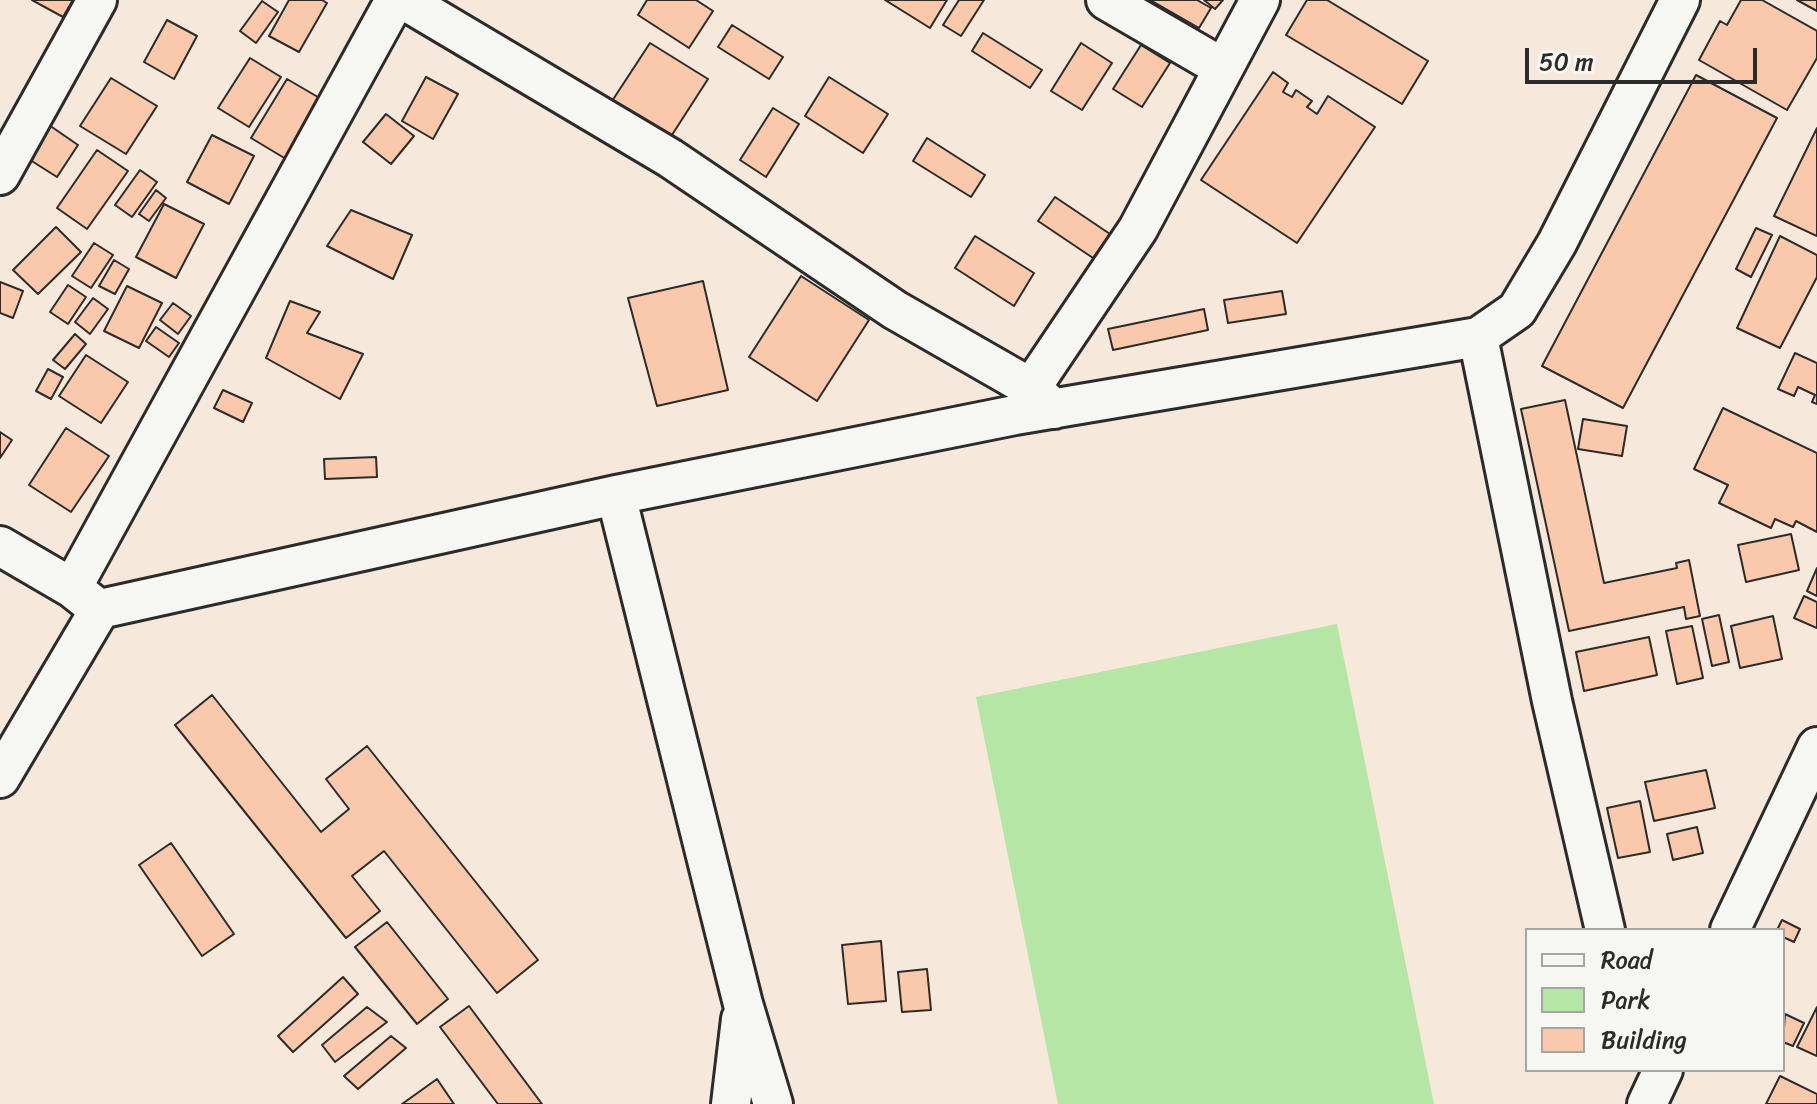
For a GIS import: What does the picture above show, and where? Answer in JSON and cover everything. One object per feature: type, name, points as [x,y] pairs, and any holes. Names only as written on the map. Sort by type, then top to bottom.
[{"type":"street","points":[[0,175],[97,0]]},
{"type":"street","points":[[0,778],[86,599],[395,0]]},
{"type":"street","points":[[404,0],[670,158],[895,310],[1042,398]]},
{"type":"street","points":[[1106,0],[1223,68]]},
{"type":"street","points":[[1042,398],[1138,229],[1260,0]]},
{"type":"street","points":[[0,546],[86,599],[616,495],[1042,398],[1478,337],[1517,310],[1557,243],[1680,0]]},
{"type":"street","points":[[1478,337],[1552,701],[1605,928]]},
{"type":"street","points":[[616,495],[743,1004],[773,1104]]},
{"type":"street","points":[[1731,928],[1817,747]]},
{"type":"street","points":[[731,1104],[743,1004]]},
{"type":"street","points":[[1638,1072],[1646,1104]]},
{"type":"street","points":[[1646,1104],[1662,1072]]},
{"type":"green space","points":[[1337,624],[1434,1104],[1058,1104],[976,697]]},
{"type":"building","points":[[32,0],[73,0],[63,17]]},
{"type":"building","points":[[289,0],[322,0],[327,3],[299,52],[269,36]]},
{"type":"building","points":[[647,0],[696,0],[713,11],[689,48],[638,15]]},
{"type":"building","points":[[885,0],[947,0],[930,28]]},
{"type":"building","points":[[959,0],[984,0],[961,36],[943,25]]},
{"type":"building","points":[[1150,0],[1197,0],[1211,8],[1199,28]]},
{"type":"building","points":[[1204,0],[1223,0],[1215,9]]},
{"type":"building","points":[[1307,0],[1327,0],[1428,61],[1402,104],[1286,35]]},
{"type":"building","points":[[1741,0],[1762,0],[1817,31],[1817,58],[1787,110],[1699,60],[1720,21],[1727,25]]},
{"type":"building","points":[[1797,0],[1817,0],[1817,11]]},
{"type":"building","points":[[262,1],[278,12],[256,43],[240,31]]},
{"type":"building","points":[[167,20],[197,36],[174,79],[144,62]]},
{"type":"building","points":[[732,25],[783,57],[769,79],[718,47]]},
{"type":"building","points":[[983,33],[1042,70],[1030,88],[972,51]]},
{"type":"building","points":[[650,43],[708,79],[670,138],[612,101]]},
{"type":"building","points":[[1081,43],[1112,63],[1082,110],[1051,91]]},
{"type":"building","points":[[1141,45],[1170,63],[1142,107],[1113,89]]},
{"type":"building","points":[[250,58],[281,77],[249,127],[218,108]]},
{"type":"building","points":[[1273,72],[1288,83],[1283,92],[1292,97],[1296,90],[1312,101],[1307,107],[1317,114],[1328,96],[1375,127],[1297,243],[1201,180]]},
{"type":"building","points":[[1696,75],[1777,118],[1623,408],[1542,366]]},
{"type":"building","points":[[426,77],[458,94],[433,139],[402,121]]},
{"type":"building","points":[[829,77],[888,114],[863,153],[805,116]]},
{"type":"building","points":[[111,78],[157,106],[126,154],[80,126]]},
{"type":"building","points":[[287,79],[323,100],[286,159],[251,138]]},
{"type":"building","points":[[773,108],[799,124],[766,177],[740,160]]},
{"type":"building","points":[[386,114],[414,136],[391,164],[363,142]]},
{"type":"building","points":[[49,125],[78,145],[57,177],[27,158]]},
{"type":"building","points":[[1817,128],[1817,236],[1774,216]]},
{"type":"building","points":[[212,135],[254,156],[229,204],[187,182]]},
{"type":"building","points":[[927,138],[985,175],[971,197],[913,161]]},
{"type":"building","points":[[97,150],[128,171],[87,229],[57,208]]},
{"type":"building","points":[[140,170],[157,182],[132,217],[115,205]]},
{"type":"building","points":[[156,190],[166,198],[149,221],[139,214]]},
{"type":"building","points":[[1055,197],[1110,234],[1093,258],[1038,221]]},
{"type":"building","points":[[164,204],[204,224],[176,278],[136,257]]},
{"type":"building","points":[[351,210],[412,235],[393,279],[327,246]]},
{"type":"building","points":[[56,227],[81,252],[38,294],[13,270]]},
{"type":"building","points":[[1756,228],[1772,235],[1751,277],[1736,269]]},
{"type":"building","points":[[975,236],[1034,273],[1014,306],[955,268]]},
{"type":"building","points":[[1780,236],[1817,255],[1817,277],[1780,348],[1737,328]]},
{"type":"building","points":[[94,243],[113,255],[91,288],[72,276]]},
{"type":"building","points":[[114,260],[129,269],[115,294],[99,286]]},
{"type":"building","points":[[801,276],[869,320],[817,401],[749,357]]},
{"type":"building","points":[[703,281],[728,390],[657,406],[628,298]]},
{"type":"building","points":[[0,282],[23,291],[13,318],[0,313]]},
{"type":"building","points":[[68,285],[86,297],[68,324],[50,312]]},
{"type":"building","points":[[127,286],[162,303],[139,348],[104,331]]},
{"type":"building","points":[[1282,291],[1286,314],[1228,323],[1224,300]]},
{"type":"building","points":[[93,298],[108,309],[90,334],[75,322]]},
{"type":"building","points":[[290,301],[320,312],[307,333],[363,354],[340,399],[266,358]]},
{"type":"building","points":[[173,303],[191,316],[178,334],[160,320]]},
{"type":"building","points":[[1204,309],[1208,330],[1113,350],[1108,329]]},
{"type":"building","points":[[156,327],[179,343],[169,357],[146,341]]},
{"type":"building","points":[[75,334],[86,344],[65,369],[53,360]]},
{"type":"building","points":[[1795,353],[1817,363],[1817,404],[1812,402],[1815,395],[1798,387],[1794,396],[1778,389]]},
{"type":"building","points":[[86,355],[128,382],[101,423],[59,396]]},
{"type":"building","points":[[48,369],[63,377],[51,399],[36,391]]},
{"type":"building","points":[[223,390],[252,403],[243,422],[214,408]]},
{"type":"building","points":[[1565,400],[1604,583],[1677,568],[1676,563],[1689,560],[1700,616],[1686,619],[1684,607],[1569,631],[1521,409]]},
{"type":"building","points":[[1723,408],[1817,453],[1817,532],[1796,521],[1793,527],[1775,519],[1771,528],[1719,503],[1728,485],[1694,469]]},
{"type":"building","points":[[1583,419],[1627,426],[1622,456],[1578,449]]},
{"type":"building","points":[[66,428],[109,456],[71,512],[29,485]]},
{"type":"building","points":[[0,432],[12,440],[0,458]]},
{"type":"building","points":[[376,457],[377,477],[325,479],[324,459]]},
{"type":"building","points":[[1791,534],[1799,570],[1746,582],[1738,545]]},
{"type":"building","points":[[1817,568],[1817,596],[1807,591]]},
{"type":"building","points":[[1804,596],[1817,602],[1817,628],[1794,618]]},
{"type":"building","points":[[1719,615],[1729,662],[1712,666],[1702,619]]},
{"type":"building","points":[[1773,616],[1782,659],[1740,668],[1731,626]]},
{"type":"building","points":[[1692,626],[1703,678],[1677,684],[1666,631]]},
{"type":"building","points":[[1649,637],[1657,675],[1584,691],[1576,652]]},
{"type":"building","points":[[212,695],[321,832],[349,809],[326,779],[367,746],[538,960],[497,993],[384,851],[352,876],[380,911],[346,938],[175,725]]},
{"type":"building","points":[[1706,770],[1715,808],[1654,821],[1645,782]]},
{"type":"building","points":[[1640,801],[1650,852],[1618,858],[1607,808]]},
{"type":"building","points":[[1697,827],[1703,853],[1673,860],[1667,834]]},
{"type":"building","points":[[171,843],[234,934],[202,956],[139,865]]},
{"type":"building","points":[[1782,920],[1800,929],[1794,942],[1785,938],[1785,928],[1778,928]]},
{"type":"building","points":[[387,922],[448,999],[417,1024],[355,947]]},
{"type":"building","points":[[881,941],[886,1001],[848,1004],[842,945]]},
{"type":"building","points":[[927,969],[931,1010],[902,1012],[898,972]]},
{"type":"building","points":[[343,977],[358,994],[293,1052],[278,1036]]},
{"type":"building","points":[[469,1006],[542,1104],[498,1104],[440,1027]]},
{"type":"building","points":[[367,1007],[387,1022],[335,1062],[322,1045]]},
{"type":"building","points":[[1817,1007],[1817,1056],[1797,1047]]},
{"type":"building","points":[[1785,1014],[1804,1023],[1793,1046],[1785,1043]]},
{"type":"building","points":[[391,1036],[406,1048],[358,1089],[344,1076]]},
{"type":"building","points":[[1780,1076],[1817,1094],[1817,1104],[1766,1104]]},
{"type":"building","points":[[437,1079],[454,1104],[402,1104]]}]
